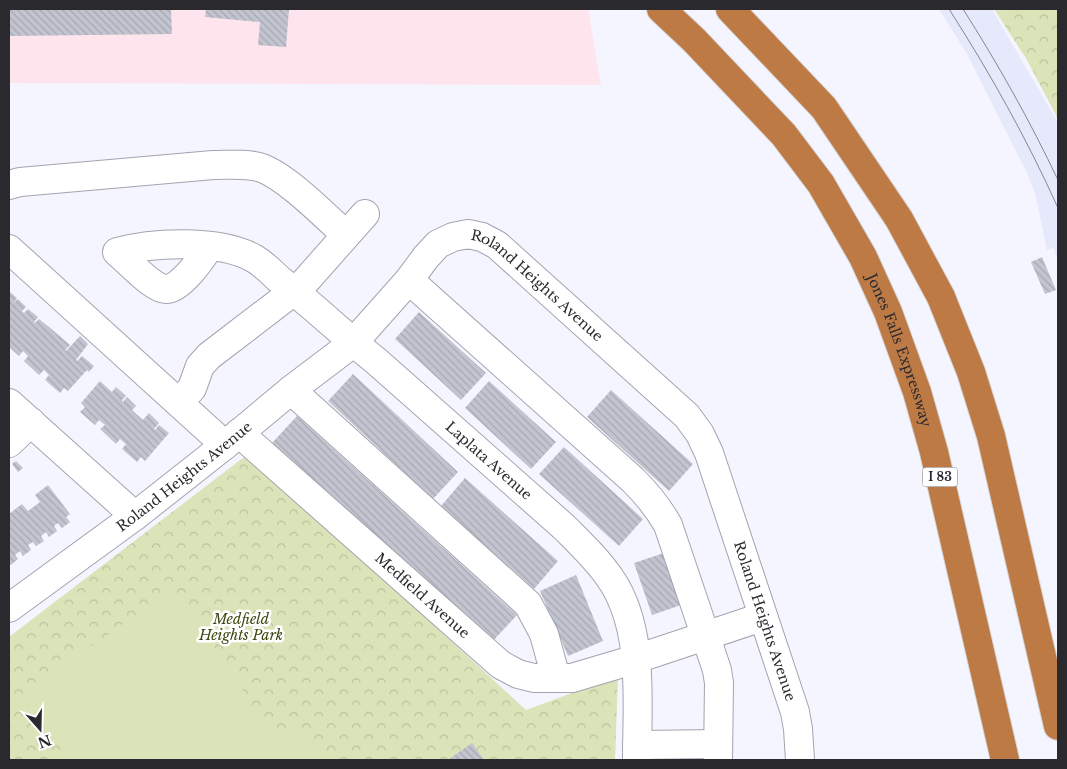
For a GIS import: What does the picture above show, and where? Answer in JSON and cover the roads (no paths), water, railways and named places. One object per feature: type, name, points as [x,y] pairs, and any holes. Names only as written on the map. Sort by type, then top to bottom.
[{"type":"highway","name":"Jones Falls Expressway","points":[[661,9],[694,40],[784,135],[821,184],[863,257],[888,312],[917,392],[934,452],[1005,760]]},
{"type":"highway","points":[[730,9],[824,108],[899,219],[941,297],[972,372],[990,436],[1058,726]]},
{"type":"street","points":[[9,185],[20,182],[213,165],[242,165],[261,168],[276,174],[346,235]]},
{"type":"street","points":[[178,403],[192,388],[200,366],[209,356],[312,275],[365,214]]},
{"type":"street","name":"Roland Heights Avenue","points":[[9,608],[135,516],[291,390],[353,343],[410,280],[438,244],[453,237],[468,234],[482,237],[497,245],[687,416],[700,434],[709,453],[794,712],[798,729],[800,760]]},
{"type":"street","name":"Laplata Avenue","points":[[210,246],[235,250],[256,260],[294,290],[557,521],[594,557],[611,580],[622,600],[634,641],[636,659],[637,752]]},
{"type":"street","name":"Medfield Avenue","points":[[9,249],[178,403],[232,439],[501,665],[518,674],[534,678],[580,676],[762,617]]},
{"type":"street","points":[[410,280],[633,480],[654,502],[668,525],[717,670],[719,683],[718,752],[637,752]]},
{"type":"street","points":[[291,390],[528,604],[544,634],[556,678]]},
{"type":"street","points":[[9,403],[135,516]]},
{"type":"street","points":[[9,443],[31,422]]},
{"type":"tram line","points":[[949,9],[1007,107],[1034,157],[1058,208]]},
{"type":"tram line","points":[[963,9],[1013,93],[1058,180]]},
{"type":"park label","name":"Medfield Heights Park","points":[[241,628]]}]
